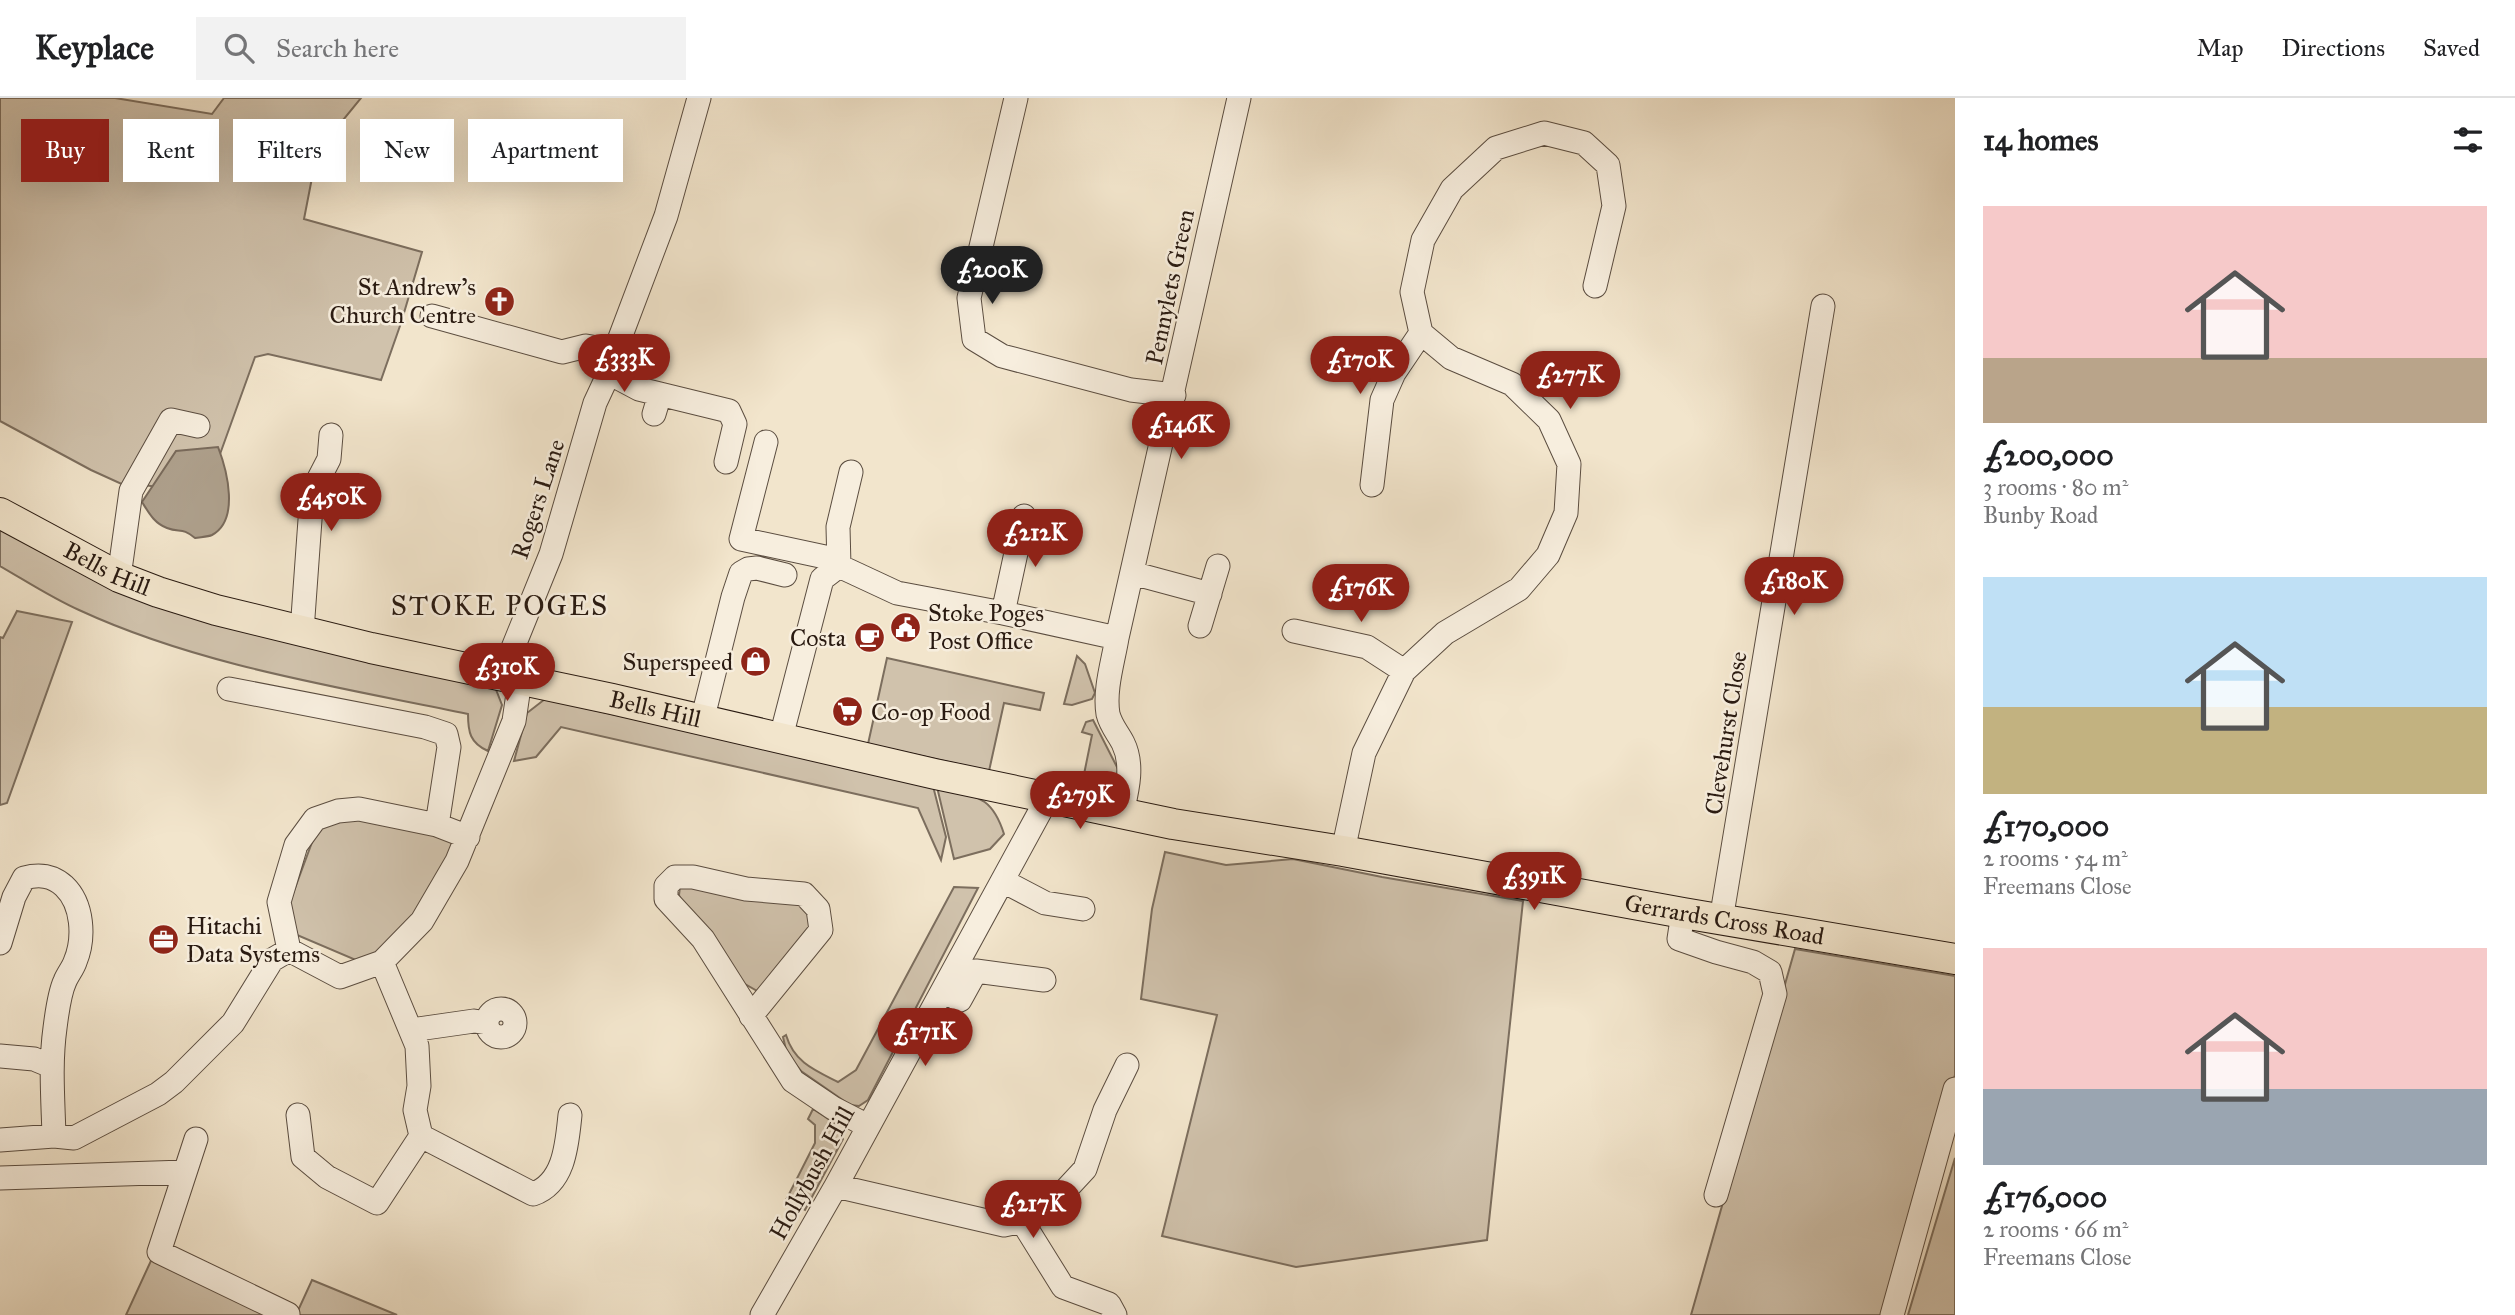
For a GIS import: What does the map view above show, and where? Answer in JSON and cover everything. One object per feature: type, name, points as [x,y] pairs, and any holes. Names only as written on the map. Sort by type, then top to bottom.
[{"type":"main road","name":"Bells Hill","points":[[0,513],[120,577],[216,610],[935,774],[1122,813]]},
{"type":"main road","name":"Gerrards Cross Road","points":[[1122,813],[1955,960]]},
{"type":"street","name":"Rogers Lane","points":[[468,837],[514,721],[511,678],[595,403],[666,216],[699,98]]},
{"type":"street","points":[[1016,98],[969,298],[974,339],[1002,356],[1131,390],[1174,395]]},
{"type":"street","name":"Pennylets Green","points":[[1122,813],[1129,762],[1108,714],[1107,697],[1117,638],[1239,98]]},
{"type":"street","points":[[1343,851],[1364,752],[1404,671],[1445,633],[1519,589],[1548,555],[1566,513],[1569,464],[1549,420],[1512,384],[1451,358],[1421,333],[1412,292],[1423,240],[1452,189],[1496,148],[1544,133],[1584,143],[1608,165],[1614,206],[1595,286]]},
{"type":"street","name":"Clevehurst Close","points":[[1721,920],[1824,306]]},
{"type":"street","points":[[432,316],[562,352],[586,346],[612,362],[657,404],[729,411],[735,424],[726,462]]},
{"type":"street","points":[[1373,485],[1382,400],[1394,373],[1421,333]]},
{"type":"street","points":[[120,577],[131,491],[171,420],[198,426]]},
{"type":"street","points":[[302,631],[312,492],[329,459],[331,435]]},
{"type":"street","points":[[766,442],[741,539],[839,563],[897,593],[1117,638]]},
{"type":"street","points":[[781,737],[822,579],[839,563],[838,527],[851,472]]},
{"type":"street","points":[[1003,613],[1024,516]]},
{"type":"street","points":[[1200,626],[1218,566]]},
{"type":"street","points":[[702,720],[741,573],[757,568],[785,575]]},
{"type":"street","points":[[1132,573],[1210,594]]},
{"type":"street","points":[[1294,631],[1367,647],[1404,671]]},
{"type":"street","points":[[229,689],[425,727],[446,734],[449,747],[437,825]]},
{"type":"street","name":"Hollybush Hill","points":[[762,1315],[836,1186],[1048,797]]},
{"type":"street","points":[[359,808],[437,825],[468,837],[457,862],[422,921],[382,962],[340,977],[289,950],[279,902],[296,845],[315,819],[338,811],[359,808]]},
{"type":"street","points":[[0,943],[14,897],[24,878],[35,875],[53,877],[66,888],[77,904],[81,930],[76,960],[64,982],[55,1026],[51,1066],[54,1136]]},
{"type":"street","points":[[751,1016],[821,930],[818,909],[804,894],[746,889],[693,877],[674,877],[666,886],[666,899],[703,939],[751,1016],[793,1082],[832,1108],[868,1126]]},
{"type":"street","points":[[1003,881],[1045,903],[1083,909]]},
{"type":"street","points":[[1683,914],[1679,939],[1761,965],[1770,972],[1775,993],[1717,1195]]},
{"type":"street","points":[[0,1140],[54,1136],[74,1138],[158,1094],[174,1082],[233,1023],[272,960],[289,950]]},
{"type":"street","points":[[298,1115],[303,1157],[327,1177],[377,1203],[421,1136],[415,1110],[419,1086],[417,1046],[382,962]]},
{"type":"street","points":[[943,990],[960,1000],[976,971],[1044,980]]},
{"type":"street","points":[[411,1030],[474,1021],[487,1023]]},
{"type":"street","points":[[0,1056],[34,1059],[51,1066]]},
{"type":"street","points":[[836,1186],[1004,1225],[1022,1221],[1059,1197],[1085,1169],[1105,1110],[1127,1065]]},
{"type":"street","points":[[1892,1315],[1955,1089]]},
{"type":"street","points":[[421,1136],[533,1194],[545,1189],[560,1168],[566,1148],[570,1115]]},
{"type":"street","points":[[196,1139],[159,1252],[288,1314]]},
{"type":"street","points":[[0,1178],[185,1172]]},
{"type":"street","points":[[1022,1221],[1063,1287],[1109,1304],[1115,1315]]},
{"type":"shaded area","points":[[0,98],[115,98],[212,114],[224,98],[361,98],[344,119],[233,119],[233,182],[311,182],[304,219],[422,252],[381,380],[268,354],[255,357],[206,493],[143,485],[126,486],[0,421]]},
{"type":"shaded area","points":[[218,447],[229,494],[229,507],[221,528],[212,535],[195,538],[159,523],[142,502],[176,451]]},
{"type":"shaded area","points":[[0,524],[115,588],[495,687],[502,705],[488,751],[471,736],[468,714],[320,684],[221,660],[173,646],[79,610],[0,566]]},
{"type":"shaded area","points":[[17,611],[72,622],[7,803],[0,805],[0,637],[3,638]]},
{"type":"shaded area","points":[[1077,656],[1085,664],[1095,693],[1092,699],[1072,705],[1064,704]]},
{"type":"shaded area","points":[[887,658],[1044,693],[1040,710],[1004,703],[989,771],[868,744]]},
{"type":"shaded area","points":[[545,699],[933,786],[946,837],[941,860],[918,808],[561,727],[536,757],[514,761],[527,713]]},
{"type":"shaded area","points":[[1093,720],[1118,769],[1117,780],[1084,791],[1081,789],[1092,735],[1082,732],[1086,722]]},
{"type":"shaded area","points":[[937,787],[980,799],[993,811],[1004,834],[990,849],[954,859]]},
{"type":"shaded area","points":[[356,818],[438,835],[451,842],[454,855],[413,920],[387,950],[358,961],[297,935],[288,907],[314,837],[324,826]]},
{"type":"shaded area","points":[[1165,852],[1226,865],[1293,859],[1523,901],[1487,1240],[1296,1267],[1162,1236],[1217,1015],[1141,999],[1152,909]]},
{"type":"shaded area","points":[[689,881],[804,903],[815,932],[759,992],[738,980],[682,905],[680,887]]},
{"type":"shaded area","points":[[954,887],[978,888],[868,1100],[859,1106],[850,1105],[801,1071],[787,1054],[783,1037],[786,1035],[794,1052],[806,1064],[838,1082],[856,1070]]},
{"type":"shaded area","points":[[1795,949],[1955,976],[1955,1075],[1884,1315],[1691,1315]]},
{"type":"shaded area","points":[[813,1109],[835,1125],[843,1139],[805,1210],[786,1200],[815,1143],[815,1125],[808,1119]]},
{"type":"shaded area","points":[[1955,1158],[1955,1315],[1908,1315]]},
{"type":"shaded area","points":[[155,1252],[276,1315],[126,1315]]},
{"type":"shaded area","points":[[312,1280],[397,1315],[296,1315]]},
{"type":"place","name":"St Andrew's Church Centre","points":[[499,301]]},
{"type":"place","name":"Stoke Poges Post Office","points":[[905,627]]},
{"type":"place","name":"Costa","points":[[869,638]]},
{"type":"place","name":"Superspeed","points":[[756,662]]},
{"type":"place","name":"Co-op Food","points":[[848,712]]},
{"type":"place","name":"Hitachi Data Systems","points":[[163,940]]},
{"type":"district","name":"STOKE POGES","points":[[500,605]]}]
